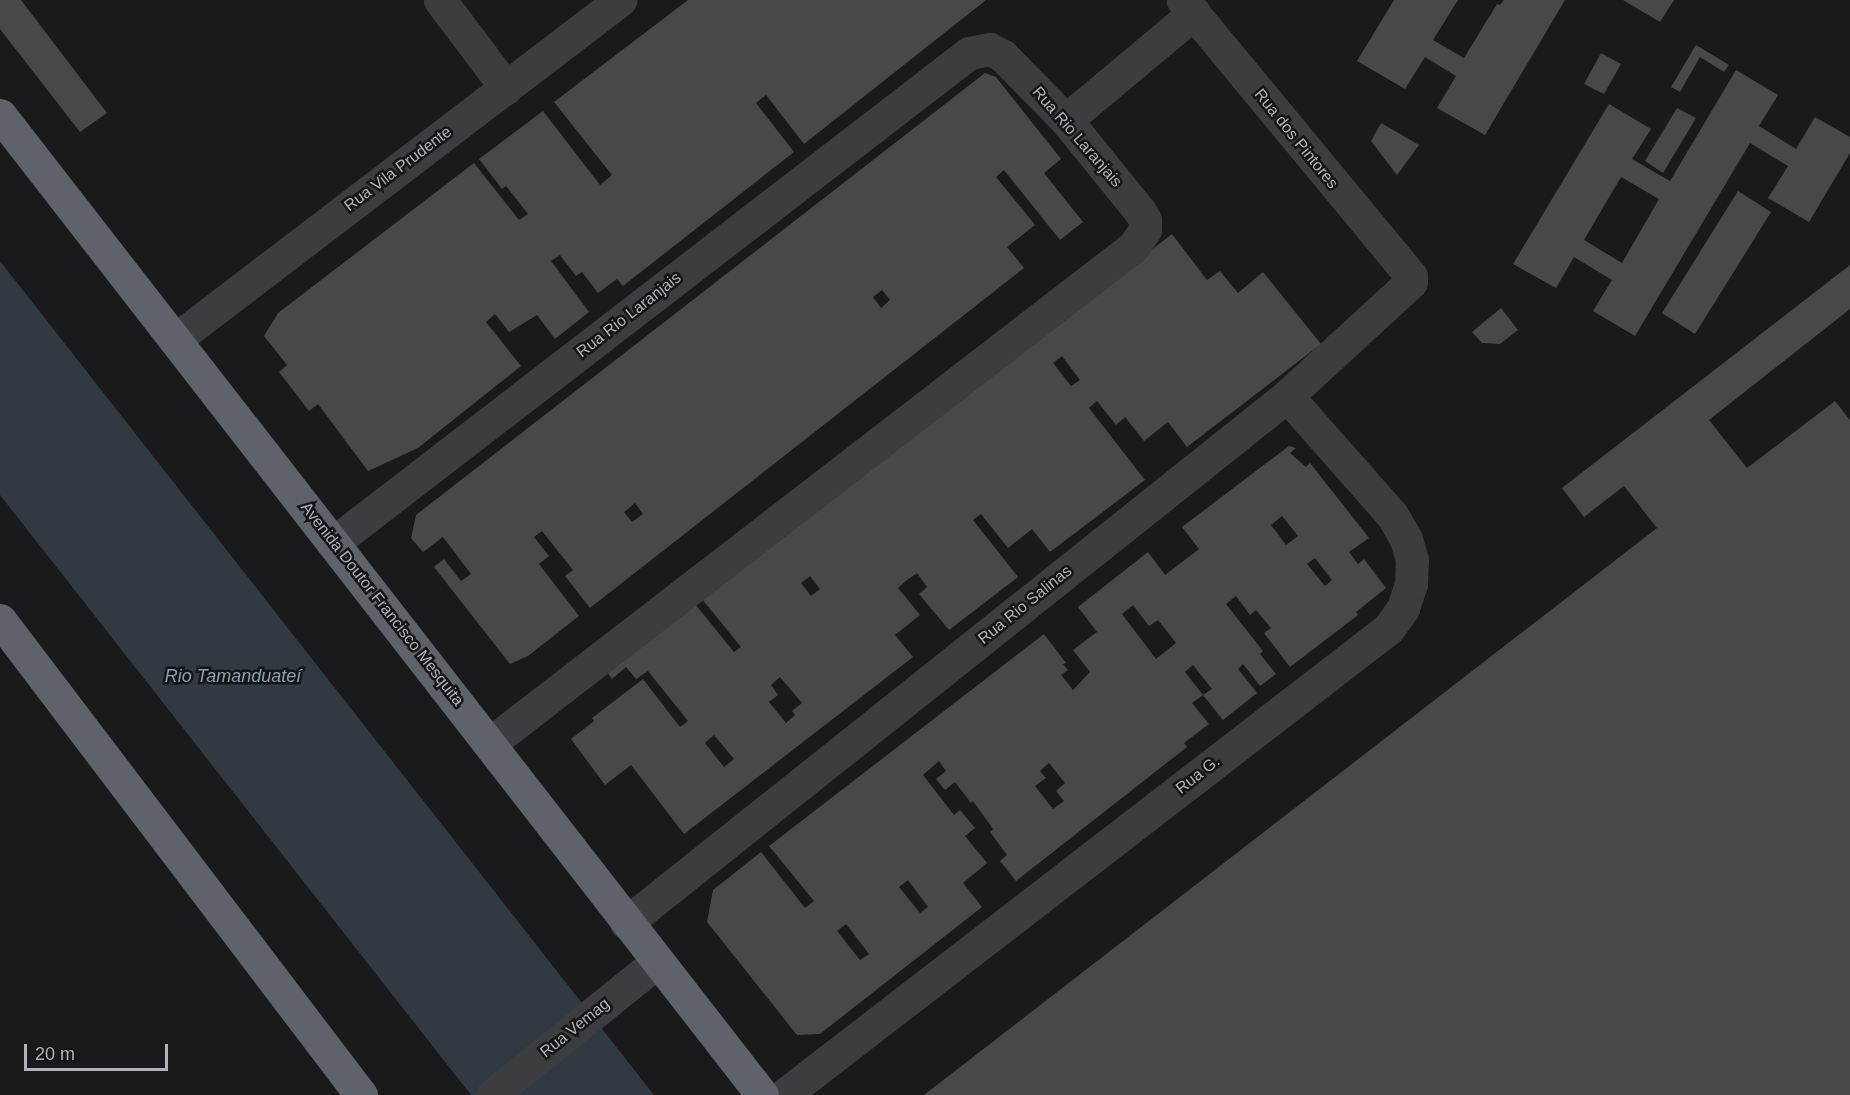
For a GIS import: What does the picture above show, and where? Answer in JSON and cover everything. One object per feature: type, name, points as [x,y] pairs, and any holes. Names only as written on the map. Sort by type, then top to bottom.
[{"type":"highway","name":"Avenida Doutor Francisco Mesquita","points":[[0,115],[762,1095]]},
{"type":"highway","points":[[0,621],[361,1095]]},
{"type":"street","points":[[440,0],[506,88]]},
{"type":"street","name":"Rua Vila Prudente","points":[[176,339],[620,0]]},
{"type":"street","points":[[1066,120],[1188,6]]},
{"type":"street","name":"Rua dos Pintores","points":[[1188,6],[1411,276]]},
{"type":"street","name":"Rua Rio Laranjais","points":[[333,543],[969,53],[990,49],[1003,56],[1066,120],[1139,210],[1144,220],[1144,230],[1140,239],[490,743]]},
{"type":"street","name":"Rua Rio Salinas","points":[[626,922],[1287,396],[1410,284],[1411,276]]},
{"type":"street","name":"Rua G.","points":[[784,1095],[1378,636],[1393,622],[1403,608],[1411,584],[1412,560],[1406,539],[1392,515],[1287,396]]},
{"type":"street","name":"Rua Vemag","points":[[492,1095],[657,962]]},
{"type":"water","name":"Rio Tamanduateí","points":[[0,261],[654,1095],[471,1095],[0,495]]},
{"type":"building","points":[[0,0],[21,0],[107,113],[80,132],[0,29]]},
{"type":"building","points":[[688,0],[986,0],[804,144],[766,95],[756,103],[794,152],[623,286],[617,279],[598,293],[582,272],[576,276],[560,255],[551,261],[589,312],[555,339],[537,315],[509,332],[495,314],[486,322],[521,366],[418,448],[368,471],[318,404],[309,411],[279,372],[287,365],[264,336],[278,313],[474,163],[519,220],[528,214],[506,186],[502,189],[479,159],[543,111],[600,185],[612,175],[554,102]]},
{"type":"building","points":[[1394,0],[1458,0],[1433,40],[1464,58],[1497,4],[1500,5],[1504,0],[1565,0],[1485,135],[1437,108],[1456,76],[1425,57],[1405,89],[1357,61]]},
{"type":"building","points":[[1623,0],[1674,0],[1660,22]]},
{"type":"building","points":[[1696,45],[1729,65],[1724,72],[1700,57],[1680,92],[1671,87]]},
{"type":"building","points":[[1601,53],[1621,64],[1604,94],[1584,84]]},
{"type":"building","points":[[1736,70],[1778,95],[1759,126],[1796,149],[1815,117],[1850,137],[1850,153],[1809,222],[1768,198],[1788,166],[1750,143],[1635,336],[1593,311],[1612,280],[1574,257],[1556,288],[1513,264],[1609,104],[1651,129],[1632,159],[1670,181]],"holes":[[[1621,177],[1659,199],[1622,263],[1584,240]]]},
{"type":"building","points":[[985,73],[996,77],[1061,159],[1044,173],[1083,222],[1060,240],[1004,170],[996,177],[1035,225],[1007,247],[1024,268],[590,608],[565,576],[573,570],[542,531],[534,537],[549,556],[539,564],[579,616],[528,656],[510,664],[434,567],[444,559],[461,581],[471,574],[443,537],[423,552],[411,538],[416,515]],"holes":[[[882,290],[890,300],[881,308],[873,297]],[[635,503],[643,514],[632,522],[624,512]]]},
{"type":"building","points":[[1677,108],[1696,118],[1663,173],[1645,161]]},
{"type":"building","points":[[1381,123],[1419,145],[1397,175],[1371,141]]},
{"type":"building","points":[[1738,191],[1771,212],[1695,334],[1662,313]]},
{"type":"building","points":[[1172,234],[1207,280],[1220,271],[1238,293],[1263,272],[1321,344],[1187,447],[1168,422],[1144,441],[1125,417],[1116,425],[1097,401],[1089,408],[1145,480],[1050,552],[1032,529],[1008,548],[981,514],[973,520],[1018,577],[949,630],[919,594],[927,587],[917,573],[907,580],[898,588],[920,615],[895,635],[913,657],[684,834],[631,765],[605,785],[571,739],[594,721],[592,718],[643,679],[680,727],[688,721],[648,671],[636,679],[626,667],[612,679],[607,672],[695,604],[734,652],[741,647],[702,599]],"holes":[[[1062,356],[1080,380],[1071,386],[1053,363]],[[810,576],[820,589],[811,596],[801,583]],[[780,677],[802,703],[792,711],[795,715],[786,723],[769,702],[778,695],[771,685]],[[714,735],[734,759],[724,767],[705,743]]]},
{"type":"building","points":[[1850,265],[1850,309],[1709,420],[1747,468],[1835,401],[1850,420],[1850,1095],[924,1095],[1657,528],[1624,486],[1584,517],[1562,488]]},
{"type":"building","points":[[1501,308],[1518,330],[1500,344],[1482,343],[1472,332]]},
{"type":"building","points":[[1289,446],[1296,448],[1290,453],[1306,467],[1310,463],[1369,538],[1349,552],[1358,564],[1364,559],[1386,588],[1356,612],[1358,615],[1290,667],[1264,633],[1271,628],[1256,610],[1250,615],[1236,596],[1226,604],[1263,651],[1260,654],[1276,674],[1260,686],[1243,664],[1238,669],[1257,693],[1223,720],[1203,695],[1192,703],[1209,724],[1184,743],[1187,747],[1016,881],[1000,861],[1007,855],[990,832],[993,829],[973,801],[971,803],[955,782],[945,790],[936,779],[946,771],[939,761],[923,775],[954,815],[960,810],[975,828],[965,836],[987,863],[963,883],[982,907],[820,1034],[797,1035],[707,922],[713,890],[761,852],[805,908],[814,901],[769,846],[1044,634],[1066,663],[1063,664],[1068,670],[1061,675],[1073,690],[1090,672],[1073,650],[1097,632],[1078,607],[1148,552],[1165,575],[1199,549],[1182,527]],"holes":[[[1282,516],[1298,536],[1286,545],[1271,525]],[[1315,558],[1332,580],[1325,586],[1307,564]],[[1133,605],[1149,626],[1158,620],[1176,643],[1156,659],[1122,614]],[[1193,665],[1212,689],[1203,695],[1185,672]],[[1049,763],[1065,783],[1056,791],[1064,801],[1053,809],[1035,786],[1046,778],[1040,771]],[[908,880],[928,907],[920,913],[899,887]],[[846,924],[869,954],[860,960],[837,931]]]}]
